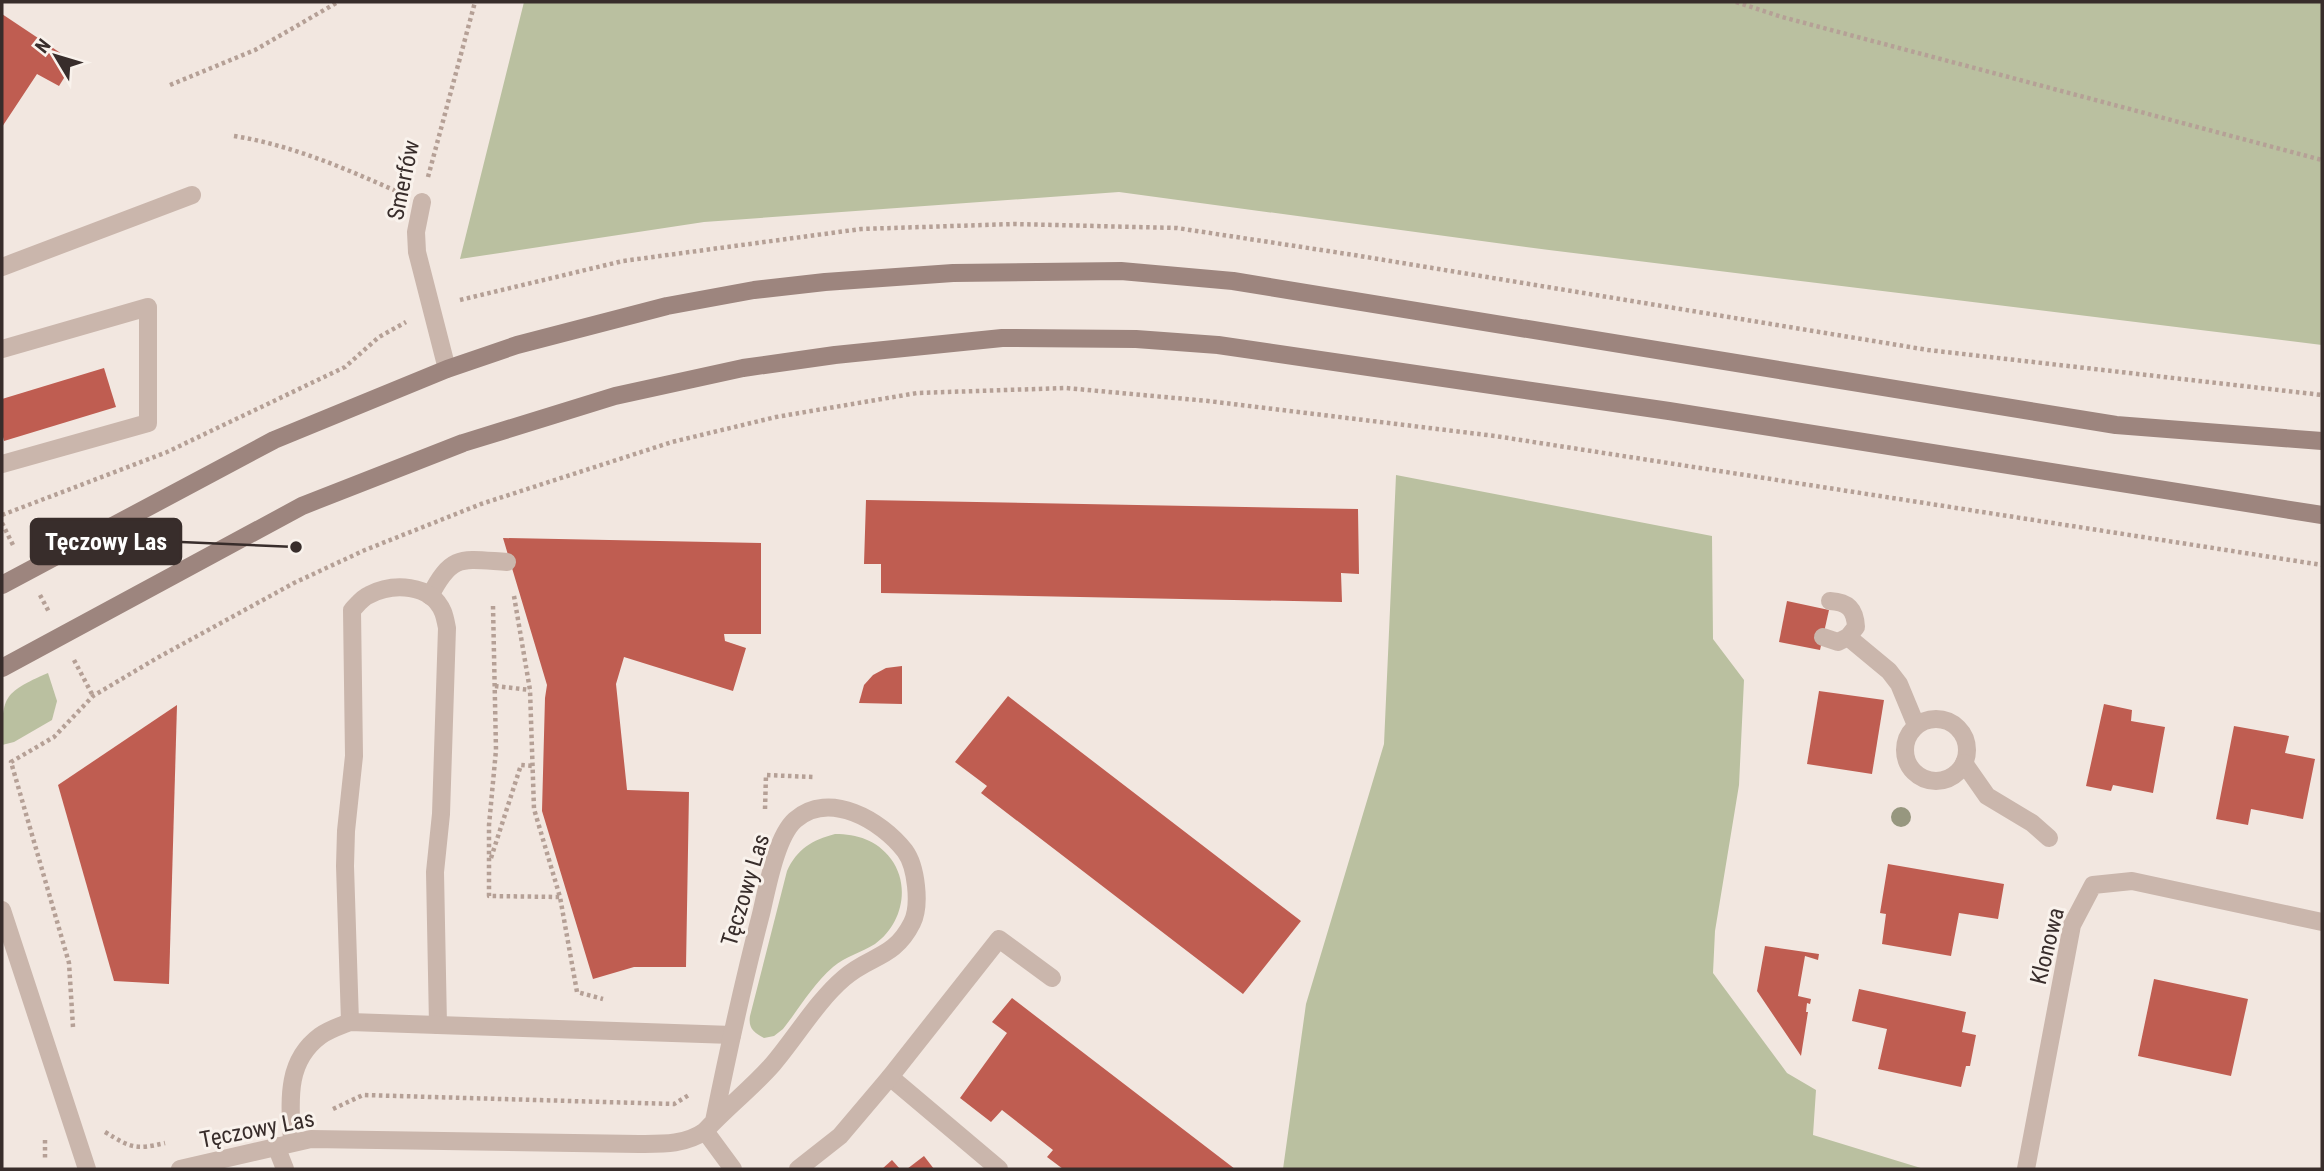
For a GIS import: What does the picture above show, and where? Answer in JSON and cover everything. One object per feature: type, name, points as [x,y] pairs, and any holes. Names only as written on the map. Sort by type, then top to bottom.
[{"type":"main road","points":[[2,585],[274,440],[447,369],[517,345],[667,306],[754,290],[953,273],[1121,271],[1233,281],[2116,425],[2322,441]]},
{"type":"main road","points":[[2,668],[302,506],[463,443],[615,396],[743,368],[835,355],[1002,338],[1136,339],[1218,345],[1494,384],[2322,515]]},
{"type":"street","points":[[2,267],[192,195]]},
{"type":"street","name":"Smerfów","points":[[422,202],[416,232],[417,252],[447,369]]},
{"type":"street","points":[[2,349],[148,307],[148,423],[2,464]]},
{"type":"street","points":[[430,596],[450,565],[470,560],[507,562]]},
{"type":"street","points":[[350,1022],[345,866],[354,756],[352,610],[367,596],[396,586],[413,588],[430,596],[443,609],[447,628],[441,814],[435,872],[438,1025]]},
{"type":"street","points":[[1824,637],[1838,642],[1848,637],[1856,627],[1855,615],[1848,606],[1830,601]]},
{"type":"street","points":[[1848,637],[1889,671],[1899,684],[1916,725]]},
{"type":"street","points":[[1925,720],[1946,720],[1955,726],[1966,743],[1964,763],[1950,778],[1930,781],[1912,771],[1907,762],[1905,742],[1916,725],[1925,720]]},
{"type":"street","points":[[1964,763],[1986,796],[2032,823],[2049,838]]},
{"type":"street","name":"Tęczowy Las","points":[[180,1169],[311,1139],[660,1144],[694,1139],[709,1126],[771,1066],[843,978],[862,965],[885,955],[902,939],[914,920],[917,900],[914,876],[906,852],[883,830],[863,816],[840,808],[813,809],[793,821],[777,851],[709,1126]]},
{"type":"street","name":"Klonowa","points":[[2026,1169],[2073,925],[2092,885],[2132,881],[2322,922]]},
{"type":"street","points":[[2,910],[87,1169]]},
{"type":"street","points":[[798,1169],[840,1136],[999,939],[1052,978]]},
{"type":"street","points":[[285,1169],[284,1144],[293,1071],[304,1049],[322,1034],[350,1022],[732,1035]]},
{"type":"street","points":[[890,1077],[999,1169]]},
{"type":"street","points":[[709,1126],[733,1169]]},
{"type":"path","points":[[170,86],[255,50],[338,2]]},
{"type":"path","name":"Smerfów","points":[[422,202],[475,2]]},
{"type":"path","points":[[1736,2],[1782,17],[2322,160]]},
{"type":"path","points":[[234,136],[269,142],[323,160],[422,202]]},
{"type":"path","points":[[2,516],[167,452],[345,367],[379,337],[432,308]]},
{"type":"path","points":[[74,1033],[69,963],[11,762],[54,737],[93,696],[114,683],[294,583],[365,550],[481,504],[633,454],[776,417],[917,393],[1066,388],[1208,401],[1495,436],[2322,565]]},
{"type":"path","points":[[514,596],[530,690],[534,809],[560,897],[578,992],[616,1002]]},
{"type":"path","points":[[493,606],[496,750],[489,825],[489,896],[560,897]]},
{"type":"path","points":[[495,686],[530,690]]},
{"type":"path","points":[[490,862],[521,765],[533,765]]},
{"type":"path","points":[[331,1110],[363,1095],[674,1104],[689,1097],[693,1084]]},
{"type":"path","points":[[103,1131],[124,1144],[141,1149],[175,1141]]},
{"type":"green space","points":[[524,2],[2322,2],[2322,345],[1549,250],[1119,192],[704,222],[460,259]]},
{"type":"green space","points":[[1396,475],[1712,536],[1713,639],[1744,680],[1739,785],[1715,931],[1713,973],[1787,1073],[1816,1090],[1813,1135],[1924,1169],[1283,1169],[1306,1004],[1384,744]]},
{"type":"green space","points":[[48,673],[57,701],[52,720],[14,742],[2,745],[4,706],[8,698],[21,686]]},
{"type":"green space","points":[[835,834],[866,839],[891,859],[901,881],[901,904],[897,916],[892,926],[875,944],[833,967],[783,1029],[774,1036],[764,1038],[752,1030],[750,1016],[787,871],[795,857],[806,846]]},
{"type":"building","points":[[2,14],[74,62],[59,86],[37,74],[2,127]]},
{"type":"building","points":[[104,368],[116,407],[4,441],[2,399]]},
{"type":"building","points":[[866,500],[1358,509],[1359,574],[1341,573],[1342,602],[881,593],[881,564],[864,564]]},
{"type":"building","points":[[503,538],[761,543],[761,634],[724,634],[725,641],[746,648],[733,691],[624,657],[616,684],[627,790],[689,792],[686,967],[634,967],[593,979],[542,811],[547,685]]},
{"type":"building","points":[[1787,601],[1829,610],[1820,650],[1779,642]]},
{"type":"building","points":[[902,666],[902,704],[859,703],[864,685],[873,675],[886,668]]},
{"type":"building","points":[[1819,691],[1884,700],[1872,774],[1807,764]]},
{"type":"building","points":[[1008,696],[1301,921],[1243,994],[981,793],[987,786],[955,762]]},
{"type":"building","points":[[2104,704],[2132,710],[2131,721],[2165,727],[2153,793],[2113,785],[2111,791],[2086,786]]},
{"type":"building","points":[[177,705],[169,984],[114,981],[58,785]]},
{"type":"building","points":[[2234,726],[2289,736],[2285,753],[2315,759],[2303,819],[2251,809],[2248,825],[2216,819]]},
{"type":"building","points":[[1888,864],[2004,884],[1998,919],[1959,913],[1951,956],[1882,944],[1886,914],[1880,913]]},
{"type":"building","points":[[1765,946],[1819,954],[1818,960],[1805,956],[1798,996],[1811,999],[1810,1004],[1807,1003],[1801,1056],[1757,991]]},
{"type":"building","points":[[2154,979],[2248,999],[2231,1076],[2138,1056]]},
{"type":"building","points":[[1859,989],[1966,1012],[1962,1032],[1976,1035],[1970,1066],[1966,1066],[1961,1087],[1878,1069],[1887,1029],[1852,1021]]},
{"type":"building","points":[[1012,998],[1235,1169],[1063,1169],[1047,1157],[1053,1150],[1002,1110],[991,1122],[960,1098],[1007,1033],[992,1022]]},
{"type":"building","points":[[924,1156],[934,1169],[907,1169]]},
{"type":"building","points":[[892,1160],[900,1169],[882,1169]]},
{"type":"place","name":"Tęczowy Las","points":[[296,547]]}]
